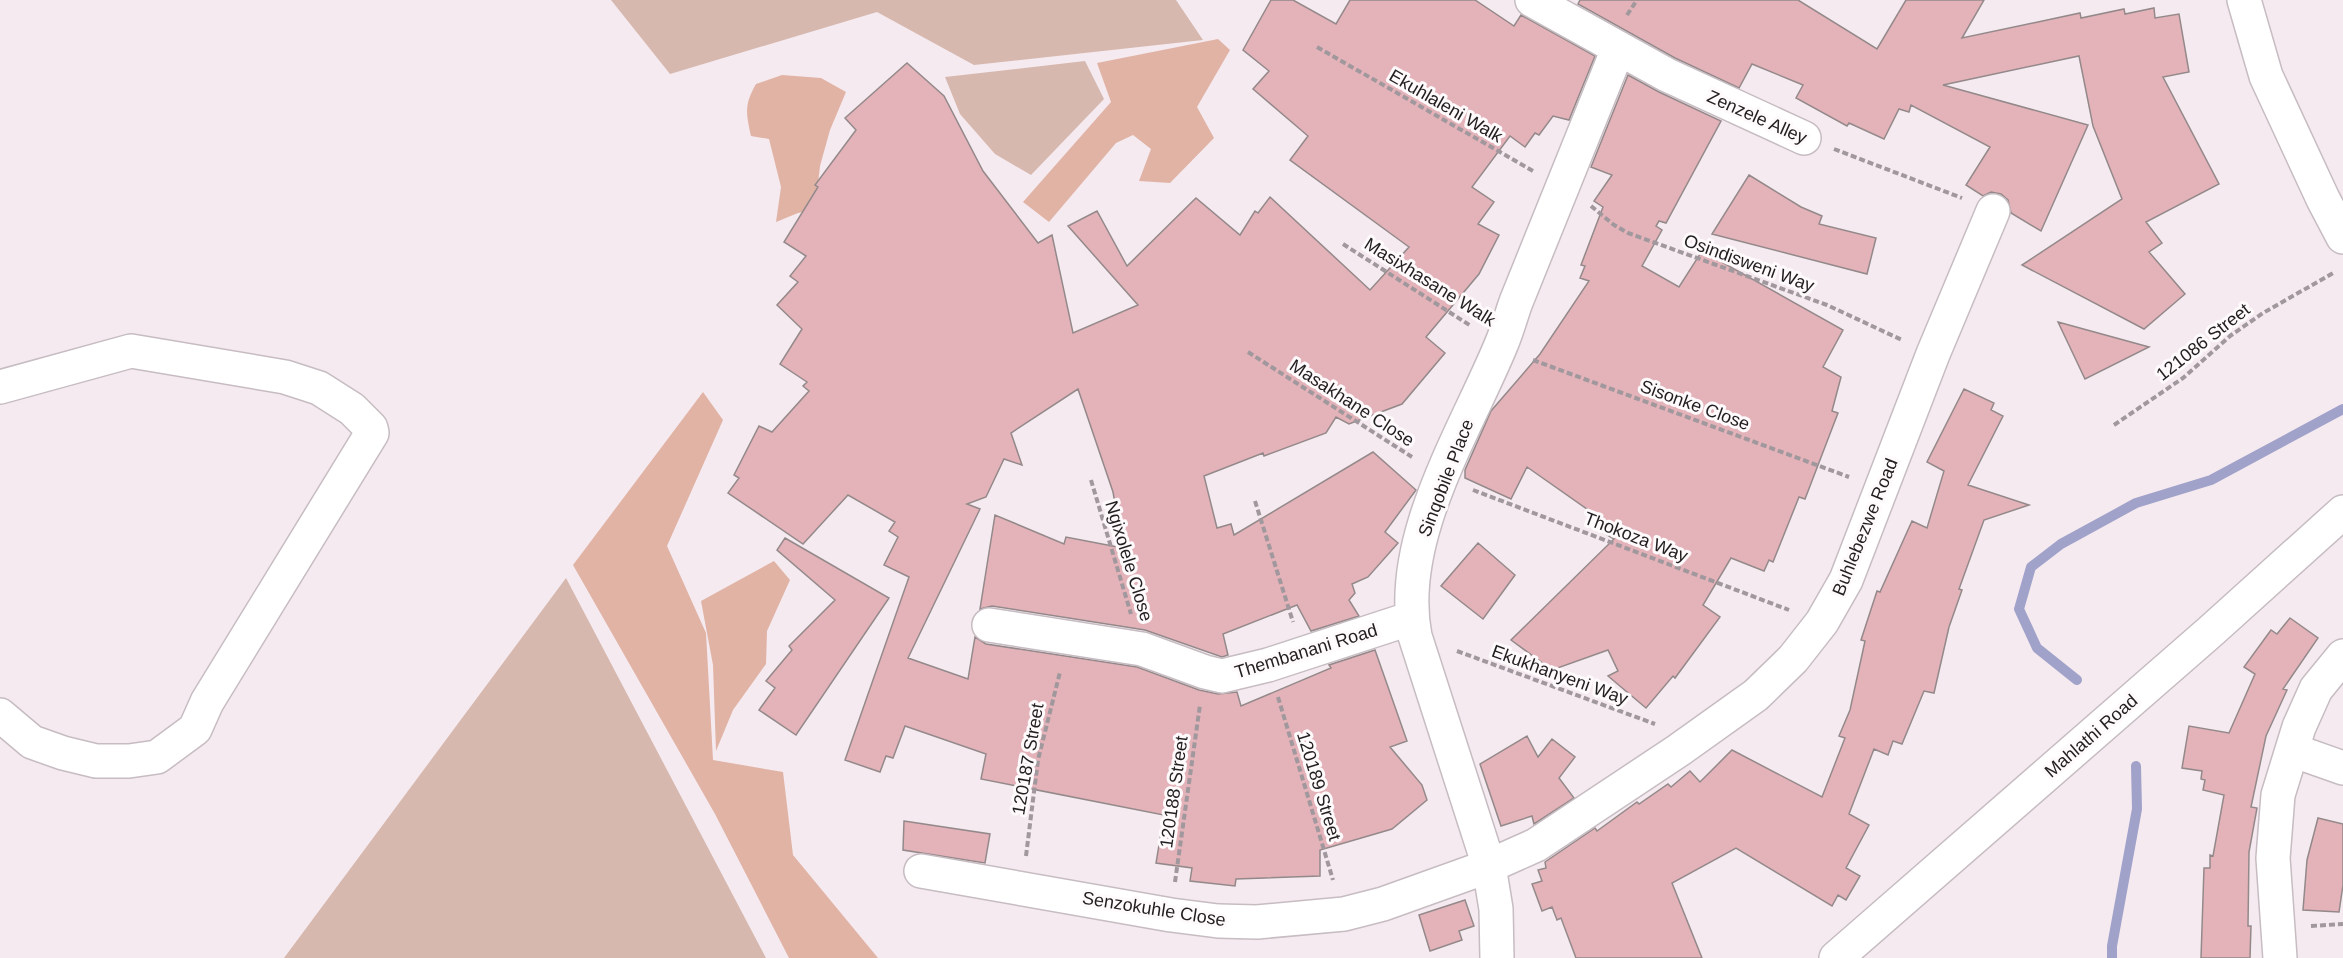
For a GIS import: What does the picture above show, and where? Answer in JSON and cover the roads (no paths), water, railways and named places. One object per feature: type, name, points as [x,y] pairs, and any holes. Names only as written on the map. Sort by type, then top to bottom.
[{"type":"street","name":"Zenzele Alley","points":[[1532,0],[1667,75],[1804,138]]},
{"type":"street","points":[[2244,0],[2266,76],[2333,193],[2343,237]]},
{"type":"street","name":"Sinqobile Place","points":[[1497,958],[1496,909],[1489,866],[1413,627],[1415,561],[1426,520],[1442,476],[1502,344],[1516,302],[1618,49]]},
{"type":"street","name":"Buhlebezwe Road","points":[[1489,866],[1536,845],[1695,739],[1763,688],[1793,660],[1822,622],[1846,580],[1933,354],[1993,211]]},
{"type":"street","points":[[0,387],[131,351],[285,377],[319,388],[347,405],[371,428],[372,433],[207,702],[195,729],[157,757],[129,761],[96,761],[32,742],[3,725]]},
{"type":"street","name":"Mahlathi Road","points":[[1836,958],[2211,631],[2343,512]]},
{"type":"street","name":"Thembanani Road","points":[[989,625],[1142,649],[1222,676],[1413,627]]},
{"type":"street","points":[[2280,958],[2273,858],[2278,795],[2292,750],[2316,689],[2343,656]]},
{"type":"street","points":[[2292,750],[2343,768]]},
{"type":"street","name":"Senzokuhle Close","points":[[921,871],[1171,915],[1218,921],[1257,922],[1344,914],[1383,904],[1489,866]]},
{"type":"waterway","points":[[2077,680],[2037,648],[2019,609],[2031,567],[2061,544],[2136,503],[2211,480],[2343,409]]},
{"type":"waterway","points":[[2112,958],[2112,946],[2137,809],[2136,766]]}]
